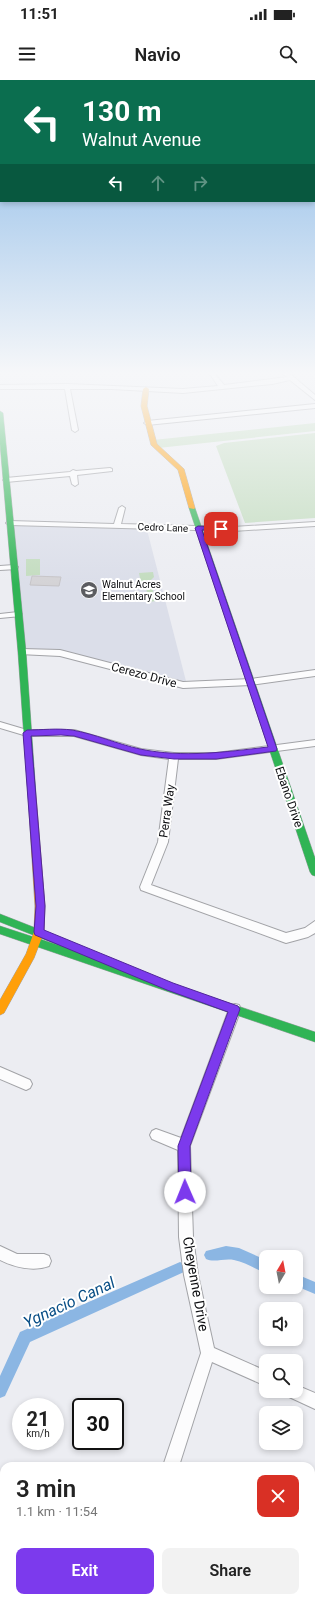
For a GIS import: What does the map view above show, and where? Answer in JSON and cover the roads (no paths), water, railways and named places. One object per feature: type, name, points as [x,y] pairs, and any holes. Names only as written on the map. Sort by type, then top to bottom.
[{"type":"street","points":[[0,1010],[39,932],[40,906],[22,652],[3,443]]},
{"type":"street","name":"Ebano Drive","points":[[153,443],[181,469],[198,528],[315,872]]},
{"type":"street","points":[[6,480],[73,472],[110,470]]},
{"type":"street","points":[[73,472],[75,484]]},
{"type":"street","points":[[118,526],[122,508]]},
{"type":"street","name":"Cedro Lane","points":[[10,523],[233,530],[315,524]]},
{"type":"street","points":[[0,568],[14,567]]},
{"type":"street","points":[[0,616],[18,614]]},
{"type":"street","name":"Cerezo Drive","points":[[22,652],[60,653],[183,685],[251,682],[315,673]]},
{"type":"street","points":[[0,725],[27,733],[74,733],[141,752],[174,756],[216,756],[315,743]]},
{"type":"street","name":"Perra Way","points":[[174,756],[163,842],[145,887],[286,938],[308,932],[315,926]]},
{"type":"street","points":[[0,918],[39,932],[170,987]]},
{"type":"street","points":[[0,930],[315,1037]]},
{"type":"street","name":"Cheyenne Drive","points":[[172,1462],[208,1352],[192,1275],[186,1237],[184,1146],[235,1009]]},
{"type":"street","points":[[0,1073],[26,1084]]},
{"type":"street","points":[[156,1135],[184,1146]]},
{"type":"street","points":[[0,1253],[16,1261],[44,1261]]},
{"type":"street","points":[[208,1352],[259,1376]]},
{"type":"street","points":[[303,1396],[315,1401]]},
{"type":"waterway","name":"Ygnacio Canal","points":[[210,1255],[218,1253],[232,1253],[259,1264]]},
{"type":"waterway","name":"Ygnacio Canal","points":[[0,1391],[25,1337],[180,1268]]},
{"type":"waterway","name":"Ygnacio Canal","points":[[303,1283],[315,1288]]},
{"type":"place","name":"Walnut Acres Elementary School","points":[[89,590]]}]
